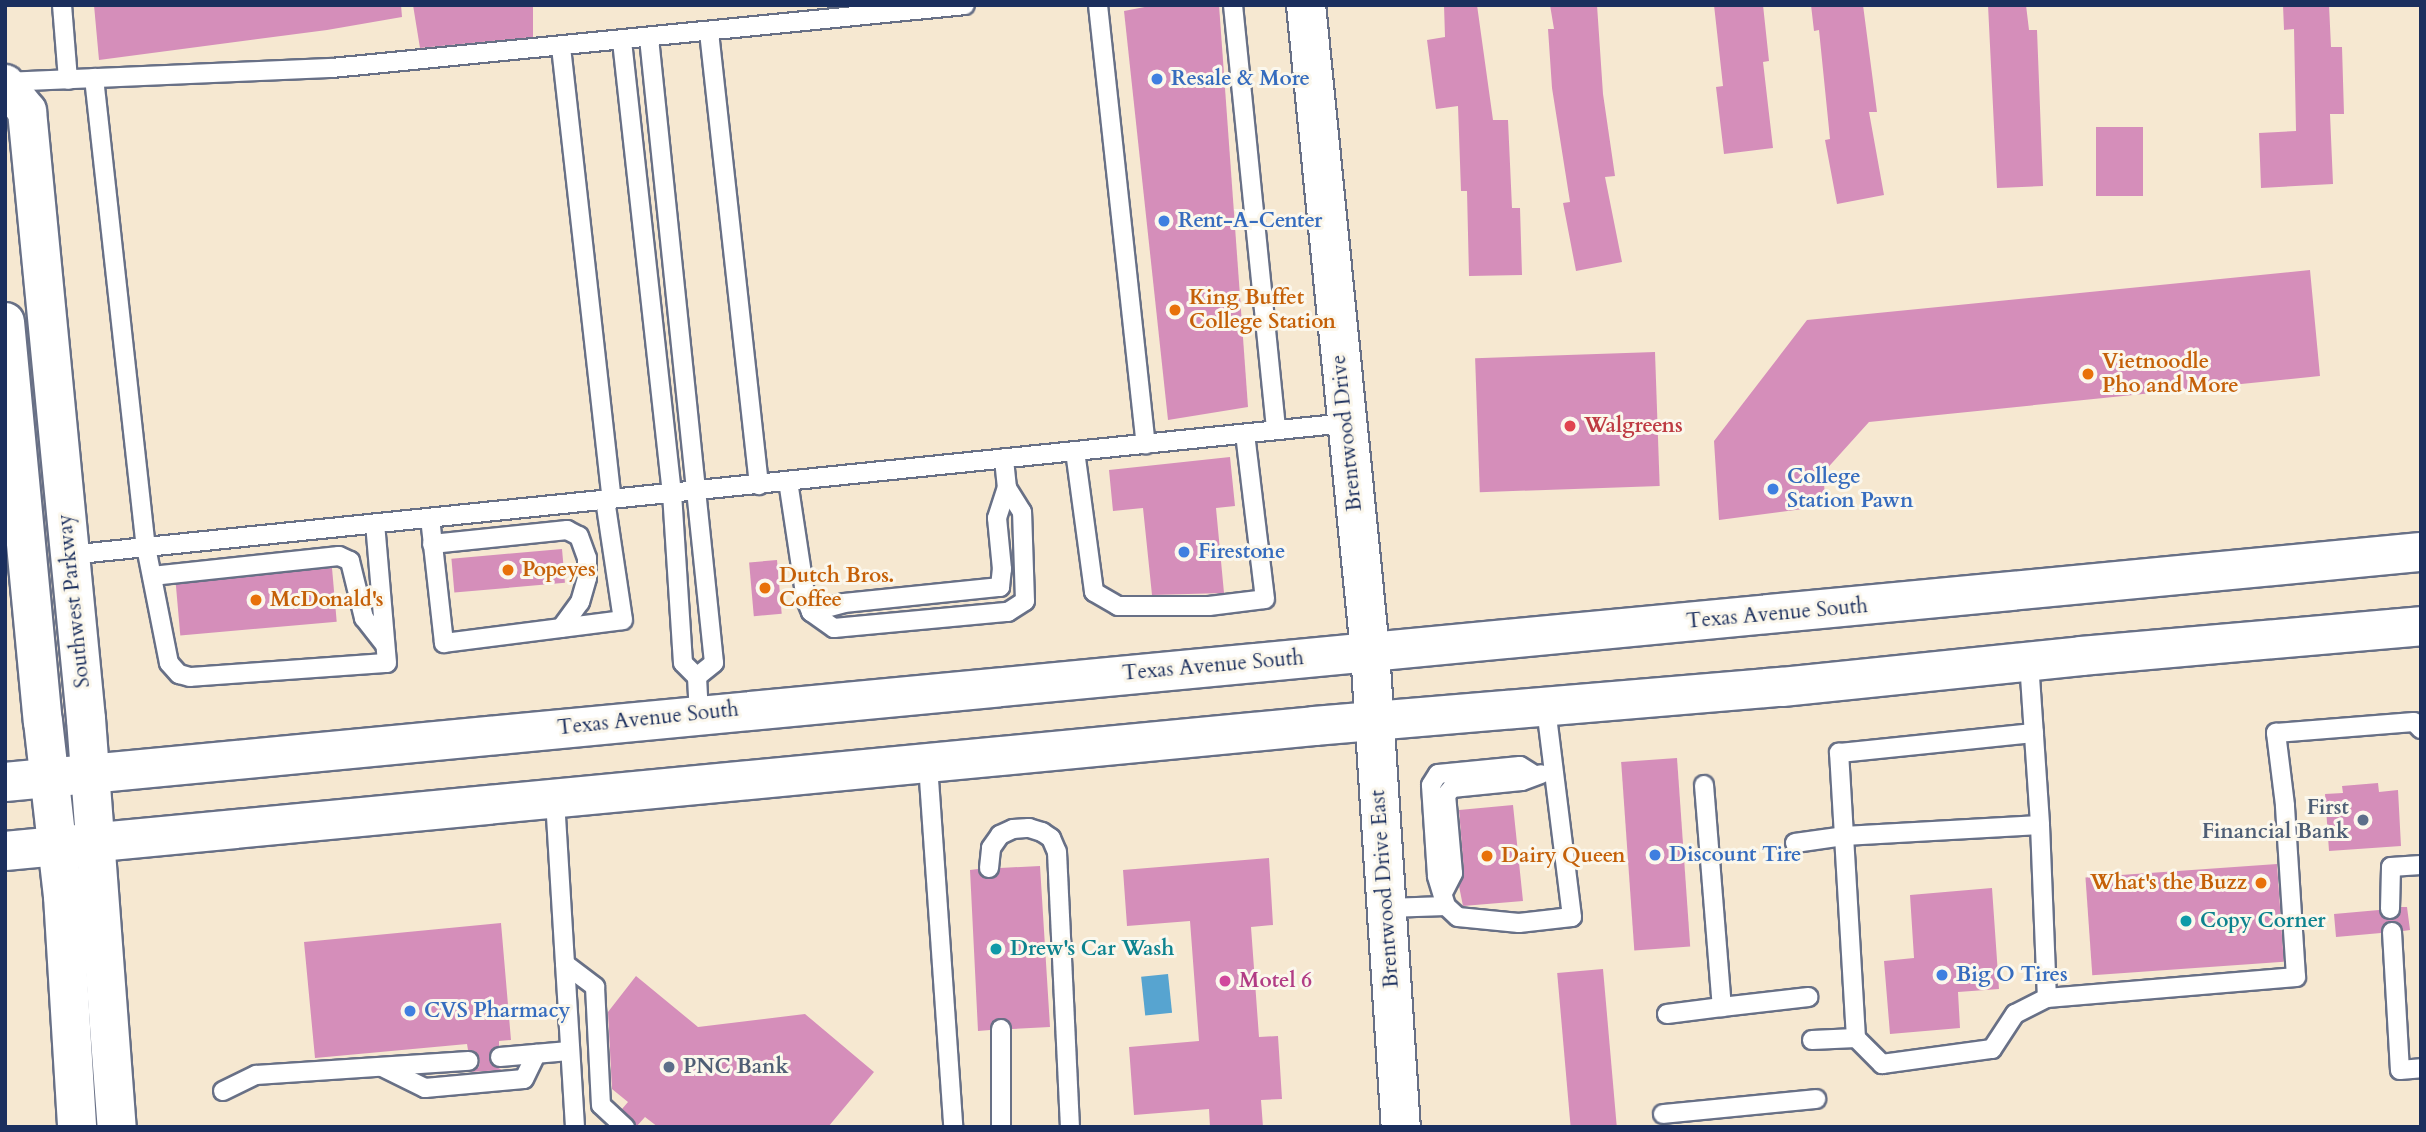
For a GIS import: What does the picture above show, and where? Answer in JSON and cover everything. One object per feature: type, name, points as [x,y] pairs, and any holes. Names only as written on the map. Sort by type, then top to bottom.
[{"type":"main road","name":"Brentwood Drive","points":[[1306,5],[1370,651]]},
{"type":"main road","name":"Southwest Parkway","points":[[5,83],[27,111],[89,774],[76,845],[77,1127]]},
{"type":"main road","name":"Southwest Parkway","points":[[5,322],[14,512],[50,778],[76,845],[117,1127]]},
{"type":"main road","name":"Texas Avenue South","points":[[5,782],[89,774],[698,696],[1370,651],[2421,552]]},
{"type":"main road","points":[[5,851],[2421,626]]},
{"type":"main road","name":"Brentwood Drive East","points":[[1370,651],[1401,1127]]},
{"type":"lane","points":[[62,5],[68,80]]},
{"type":"lane","points":[[5,83],[332,68],[965,5]]},
{"type":"lane","points":[[1098,5],[1146,443]]},
{"type":"lane","points":[[1233,5],[1276,429]]},
{"type":"lane","points":[[709,32],[759,485]]},
{"type":"lane","points":[[649,38],[694,491],[714,663],[698,696]]},
{"type":"lane","points":[[622,41],[672,493],[683,663],[698,696]]},
{"type":"lane","points":[[430,519],[444,643],[623,620],[561,47]]},
{"type":"lane","points":[[94,78],[146,547],[169,663],[179,674],[190,677],[387,663],[375,524]]},
{"type":"lane","points":[[69,555],[1346,423]]},
{"type":"lane","points":[[1074,451],[1094,592],[1118,606],[1209,606],[1265,599],[1245,433]]},
{"type":"lane","points":[[811,612],[844,603],[1000,587],[1002,569],[997,518],[1007,488],[1004,458]]},
{"type":"lane","points":[[788,481],[806,600],[811,612],[834,628],[1008,612],[1025,601],[1022,512],[1007,488]]},
{"type":"lane","points":[[432,544],[567,530],[579,537],[587,558],[587,578],[580,602],[561,628]]},
{"type":"lane","points":[[152,576],[339,556],[350,561],[364,618],[385,645]]},
{"type":"lane","points":[[2029,662],[2040,825],[2047,998]]},
{"type":"lane","points":[[1445,899],[1458,917],[1519,923],[1572,917],[1546,707]]},
{"type":"lane","points":[[2034,733],[1839,753],[1856,1038],[1882,1063],[1992,1049],[2015,1014],[2047,998],[2296,977],[2285,805],[2276,733],[2414,722],[2421,729]]},
{"type":"lane","points":[[928,765],[953,1127]]},
{"type":"lane","points":[[1445,899],[1453,873],[1446,795],[1452,788],[1522,781],[1533,774],[1554,772]]},
{"type":"lane","points":[[1704,785],[1722,1007]]},
{"type":"lane","points":[[555,800],[575,1127]]},
{"type":"lane","points":[[1796,843],[1844,836],[2040,825]]},
{"type":"lane","points":[[989,869],[991,848],[1000,835],[1013,829],[1042,831],[1051,838],[1058,852],[1070,1127]]},
{"type":"lane","points":[[2390,909],[2390,867],[2421,864]]},
{"type":"lane","points":[[1387,908],[1445,899]]},
{"type":"lane","points":[[2392,932],[2400,1070],[2421,1068]]},
{"type":"lane","points":[[565,964],[595,987],[601,1105],[625,1127]]},
{"type":"lane","points":[[1667,1014],[1808,997]]},
{"type":"lane","points":[[1001,1029],[1001,1127]]},
{"type":"lane","points":[[1812,1040],[1856,1038]]},
{"type":"lane","points":[[500,1057],[569,1051]]},
{"type":"lane","points":[[379,1066],[425,1088],[524,1079],[536,1055]]},
{"type":"lane","points":[[223,1091],[256,1075],[469,1060]]},
{"type":"lane","points":[[1663,1114],[1816,1099]]},
{"type":"water","points":[[1168,974],[1172,1013],[1145,1016],[1141,977]]},
{"type":"building","points":[[94,5],[401,5],[402,17],[327,30],[99,60]]},
{"type":"building","points":[[413,5],[533,5],[533,37],[420,48]]},
{"type":"building","points":[[1155,5],[1219,5],[1248,407],[1168,420],[1124,11]]},
{"type":"building","points":[[1444,5],[1477,5],[1493,120],[1508,120],[1512,208],[1520,208],[1522,275],[1469,276],[1467,191],[1461,191],[1458,106],[1436,109],[1427,40],[1445,37]]},
{"type":"building","points":[[1550,5],[1597,5],[1603,94],[1615,176],[1605,177],[1622,262],[1576,271],[1563,203],[1570,202],[1552,88],[1548,29],[1554,29]]},
{"type":"building","points":[[1714,5],[1763,5],[1769,61],[1763,62],[1773,148],[1724,154],[1716,87],[1723,86]]},
{"type":"building","points":[[1811,5],[1863,5],[1877,112],[1869,112],[1884,195],[1837,204],[1825,140],[1830,139],[1819,30],[1814,31]]},
{"type":"building","points":[[1988,5],[2026,5],[2029,30],[2037,30],[2043,186],[1997,188]]},
{"type":"building","points":[[2283,5],[2329,5],[2331,47],[2342,47],[2344,114],[2330,114],[2333,184],[2261,188],[2259,133],[2296,131],[2294,29],[2284,30]]},
{"type":"building","points":[[2096,127],[2143,127],[2143,196],[2096,196]]},
{"type":"building","points":[[2310,270],[2320,376],[1869,422],[1823,473],[1826,506],[1719,520],[1714,441],[1807,320]]},
{"type":"building","name":"Walgreens","points":[[1655,352],[1660,486],[1480,492],[1475,358]]},
{"type":"building","name":"Firestone","points":[[1230,457],[1235,506],[1216,508],[1224,593],[1152,595],[1143,508],[1113,511],[1109,470]]},
{"type":"building","name":"Popeyes","points":[[562,549],[565,583],[454,593],[451,559]]},
{"type":"building","name":"Dutch Bros. Coffee","points":[[777,560],[782,614],[754,616],[749,562]]},
{"type":"building","name":"McDonald's","points":[[332,568],[337,622],[180,635],[176,582]]},
{"type":"building","name":"Discount Tire","points":[[1677,758],[1690,947],[1634,950],[1621,762]]},
{"type":"building","name":"First Financial Bank","points":[[2378,783],[2379,792],[2398,790],[2401,846],[2329,851],[2325,794],[2343,793],[2342,786]]},
{"type":"building","name":"Dairy Queen","points":[[1513,805],[1523,901],[1463,906],[1459,886],[1464,872],[1459,810]]},
{"type":"building","name":"Motel 6","points":[[1269,858],[1273,925],[1251,927],[1259,1037],[1278,1036],[1282,1099],[1261,1100],[1263,1127],[1210,1127],[1209,1109],[1134,1115],[1129,1047],[1199,1041],[1190,921],[1127,926],[1123,870]]},
{"type":"building","name":"Copy Corner","points":[[2277,864],[2284,962],[2092,975],[2085,877]]},
{"type":"building","points":[[1040,866],[1050,1027],[1012,1029],[1007,1020],[1000,1018],[992,1023],[990,1030],[978,1031],[970,870],[978,869],[982,877],[989,879],[998,875],[1000,868]]},
{"type":"building","name":"Big O Tires","points":[[1992,888],[1999,989],[1958,992],[1960,1028],[1890,1034],[1884,961],[1914,958],[1910,895]]},
{"type":"building","points":[[2401,907],[2407,907],[2410,930],[2403,931],[2398,922],[2391,921],[2382,926],[2381,933],[2336,937],[2334,914],[2379,910],[2384,918],[2390,920],[2399,915]]},
{"type":"building","name":"CVS Pharmacy","points":[[501,923],[511,1040],[499,1041],[499,1046],[493,1048],[489,1057],[491,1064],[502,1070],[470,1072],[479,1067],[480,1060],[475,1051],[468,1050],[467,1044],[315,1058],[304,942]]},
{"type":"building","points":[[1603,969],[1617,1127],[1571,1127],[1557,973]]},
{"type":"building","points":[[636,976],[698,1027],[805,1014],[874,1072],[828,1127],[658,1127],[645,1117],[636,1127],[622,1109],[628,1102],[612,1089],[608,1012]]},
{"type":"place","name":"Resale & More","points":[[1157,79]]},
{"type":"place","name":"Rent-A-Center","points":[[1164,221]]},
{"type":"place","name":"King Buffet College Station","points":[[1175,310]]},
{"type":"place","name":"Vietnoodle Pho and More","points":[[2088,374]]},
{"type":"place","name":"Walgreens","points":[[1570,426]]},
{"type":"place","name":"College Station Pawn","points":[[1773,489]]},
{"type":"place","name":"Firestone","points":[[1184,552]]},
{"type":"place","name":"Popeyes","points":[[508,570]]},
{"type":"place","name":"Dutch Bros. Coffee","points":[[765,588]]},
{"type":"place","name":"McDonald's","points":[[256,600]]},
{"type":"place","name":"First Financial Bank","points":[[2363,820]]},
{"type":"place","name":"Discount Tire","points":[[1655,855]]},
{"type":"place","name":"Dairy Queen","points":[[1487,856]]},
{"type":"place","name":"What's the Buzz","points":[[2261,883]]},
{"type":"place","name":"Copy Corner","points":[[2186,921]]},
{"type":"place","name":"Drew's Car Wash","points":[[996,949]]},
{"type":"place","name":"Big O Tires","points":[[1942,975]]},
{"type":"place","name":"Motel 6","points":[[1225,981]]},
{"type":"place","name":"CVS Pharmacy","points":[[410,1011]]},
{"type":"place","name":"PNC Bank","points":[[669,1067]]}]
